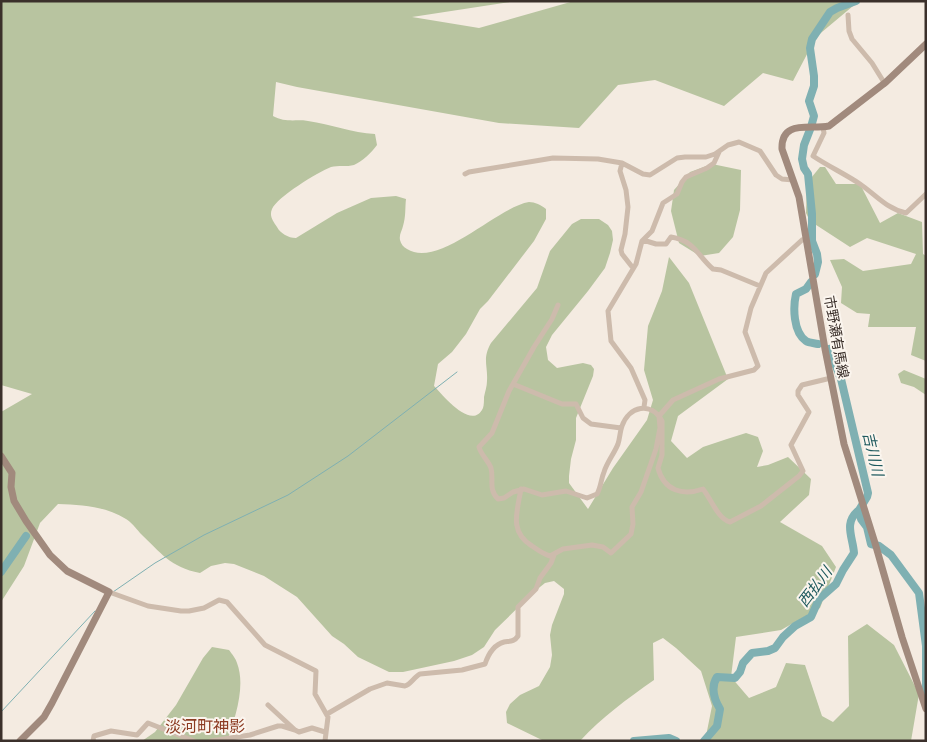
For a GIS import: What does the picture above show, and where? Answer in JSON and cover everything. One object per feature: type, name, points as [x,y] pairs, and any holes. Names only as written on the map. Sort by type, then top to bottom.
[{"type":"main road","points":[[822,128],[829,126],[884,84],[926,44]]},
{"type":"main road","name":"市野瀬有馬線","points":[[822,128],[794,128],[787,133],[782,141],[782,149],[799,197],[830,378],[844,444],[902,637],[926,709]]},
{"type":"main road","points":[[1,456],[12,473],[11,487],[14,501],[50,554],[68,570],[108,592],[44,717],[20,741]]},
{"type":"street","points":[[848,15],[849,31],[852,39],[872,63],[884,84]]},
{"type":"street","points":[[822,128],[824,133],[813,156],[860,184],[888,207],[895,211],[906,213],[926,194]]},
{"type":"street","points":[[465,174],[553,158],[622,163],[644,174],[650,174],[677,158],[685,156],[706,157],[715,154],[728,145],[739,142],[760,151],[776,175],[782,179],[793,180]]},
{"type":"street","points":[[644,407],[645,400],[631,368],[612,341],[608,311],[636,264],[643,240],[652,231],[663,203],[677,194],[686,177],[714,163],[720,150]]},
{"type":"street","points":[[622,163],[620,171],[626,190],[628,207],[626,234],[621,250],[633,268]]},
{"type":"street","points":[[643,240],[656,244],[666,244],[671,237],[677,238],[694,247],[713,269],[721,270],[760,286]]},
{"type":"street","points":[[521,489],[516,514],[516,528],[521,537],[542,553],[554,555],[564,550],[592,545],[603,547],[611,553],[631,534],[633,524],[632,507],[641,492],[656,449],[660,416],[667,405],[684,395],[719,379],[754,370],[758,366],[745,332],[751,308],[766,273],[802,240],[806,239]]},
{"type":"street","points":[[558,306],[513,384],[492,433],[479,447],[491,468],[491,487],[494,495],[500,499],[521,489],[542,495],[566,491],[587,498],[597,494],[608,461],[619,440],[621,428],[626,417],[630,412],[644,407],[660,416],[663,426],[661,440],[662,455],[658,468],[659,472],[676,490],[692,493],[703,489],[710,497],[721,518],[730,522],[761,506],[803,471],[791,445],[809,412],[798,395],[798,391],[802,385],[830,378]]},
{"type":"street","points":[[513,384],[562,404],[576,404],[583,418],[590,424],[621,428]]},
{"type":"street","points":[[327,714],[370,689],[387,683],[404,686],[420,674],[462,670],[485,664],[488,654],[492,650],[502,642],[515,640],[518,636],[518,607],[536,588],[540,578],[552,563],[554,555]]},
{"type":"street","points":[[108,592],[148,606],[181,611],[204,608],[219,600],[223,600],[265,646],[316,671],[315,694],[327,714],[325,741]]},
{"type":"street","points":[[268,705],[295,730]]},
{"type":"street","points":[[93,741],[94,736],[111,731],[137,735],[148,723],[194,741]]},
{"type":"street","points":[[211,741],[250,736],[278,726],[299,732],[312,728],[325,732]]},
{"type":"green space","points":[[1,1],[516,1],[412,17],[479,28],[574,1],[859,1],[816,37],[793,81],[763,73],[724,106],[655,80],[618,85],[579,128],[499,123],[276,82],[273,116],[286,120],[308,121],[375,134],[377,145],[367,157],[354,165],[331,167],[298,185],[275,204],[271,216],[280,231],[287,236],[296,238],[337,213],[371,198],[396,196],[406,199],[405,219],[400,236],[401,243],[407,249],[420,253],[435,251],[451,244],[516,206],[531,202],[546,209],[546,219],[534,241],[480,309],[466,334],[452,352],[438,364],[434,386],[457,409],[472,416],[478,414],[483,408],[487,383],[486,358],[488,349],[537,288],[550,251],[572,224],[581,219],[599,219],[608,225],[612,231],[613,240],[605,268],[552,335],[546,347],[548,360],[557,368],[583,363],[591,365],[594,369],[576,418],[576,440],[569,476],[569,483],[588,509],[613,468],[647,420],[653,400],[644,370],[648,326],[662,291],[669,257],[689,283],[728,379],[678,416],[671,441],[687,458],[703,447],[746,433],[758,437],[763,451],[757,467],[788,457],[811,479],[809,495],[780,522],[822,546],[836,567],[820,608],[781,630],[736,637],[731,677],[749,698],[776,687],[786,663],[805,665],[822,716],[833,722],[849,706],[848,636],[867,624],[894,645],[919,694],[911,741],[705,741],[712,706],[701,671],[663,638],[653,643],[654,680],[606,716],[580,741],[544,741],[507,723],[506,712],[510,704],[520,695],[539,686],[550,667],[552,655],[550,635],[564,594],[564,589],[554,581],[545,583],[535,591],[495,630],[484,647],[472,655],[454,661],[403,672],[389,672],[358,657],[332,636],[297,597],[264,576],[234,564],[225,563],[211,566],[200,573],[181,567],[160,553],[128,520],[110,511],[93,507],[58,504],[40,523],[24,566],[1,602],[1,412],[32,394],[1,385]]},
{"type":"green space","points":[[712,164],[741,170],[740,210],[733,237],[719,253],[700,256],[679,243],[671,211],[674,190],[690,172]]},
{"type":"green space","points":[[820,167],[825,167],[836,184],[860,184],[880,223],[898,213],[922,222],[923,254],[926,256],[926,361],[911,355],[916,327],[868,327],[870,314],[857,313],[841,303],[842,287],[830,260],[844,259],[863,271],[911,264],[916,254],[867,238],[850,247],[810,221],[806,213],[807,183]]},
{"type":"green space","points":[[904,370],[926,379],[926,395],[914,387],[901,383],[898,374]]},
{"type":"green space","points":[[212,647],[229,650],[236,660],[239,672],[240,692],[227,741],[142,741],[155,732],[176,705],[203,658]]},
{"type":"waterway","name":"吉川川","points":[[815,274],[818,262],[812,241],[812,214],[808,174],[802,159],[804,145],[814,116],[809,101],[814,86],[810,48],[812,39],[830,12],[856,1]]},
{"type":"waterway","name":"吉川川","points":[[811,282],[806,289],[796,294],[794,306],[795,319],[796,326],[802,337],[807,342],[818,344]]},
{"type":"waterway","name":"吉川川","points":[[829,349],[841,379],[868,493],[859,510],[861,519],[867,527],[871,544],[879,546],[891,555],[919,593],[926,646],[926,694]]},
{"type":"waterway","points":[[113,592],[155,563],[204,535],[288,495],[348,456],[457,372]]},
{"type":"waterway","name":"西払川","points":[[704,741],[717,726],[720,709],[713,689],[717,677],[735,678],[740,672],[743,663],[752,653],[775,648],[795,626],[811,617],[819,599],[836,584],[854,553],[850,525],[851,520],[859,510]]},
{"type":"waterway","points":[[1,572],[26,536]]},
{"type":"waterway","points":[[1,712],[95,611]]},
{"type":"waterway","name":"西払川","points":[[634,741],[669,738],[676,741]]},
{"type":"district","name":"淡河町神影","points":[[205,726]]}]
